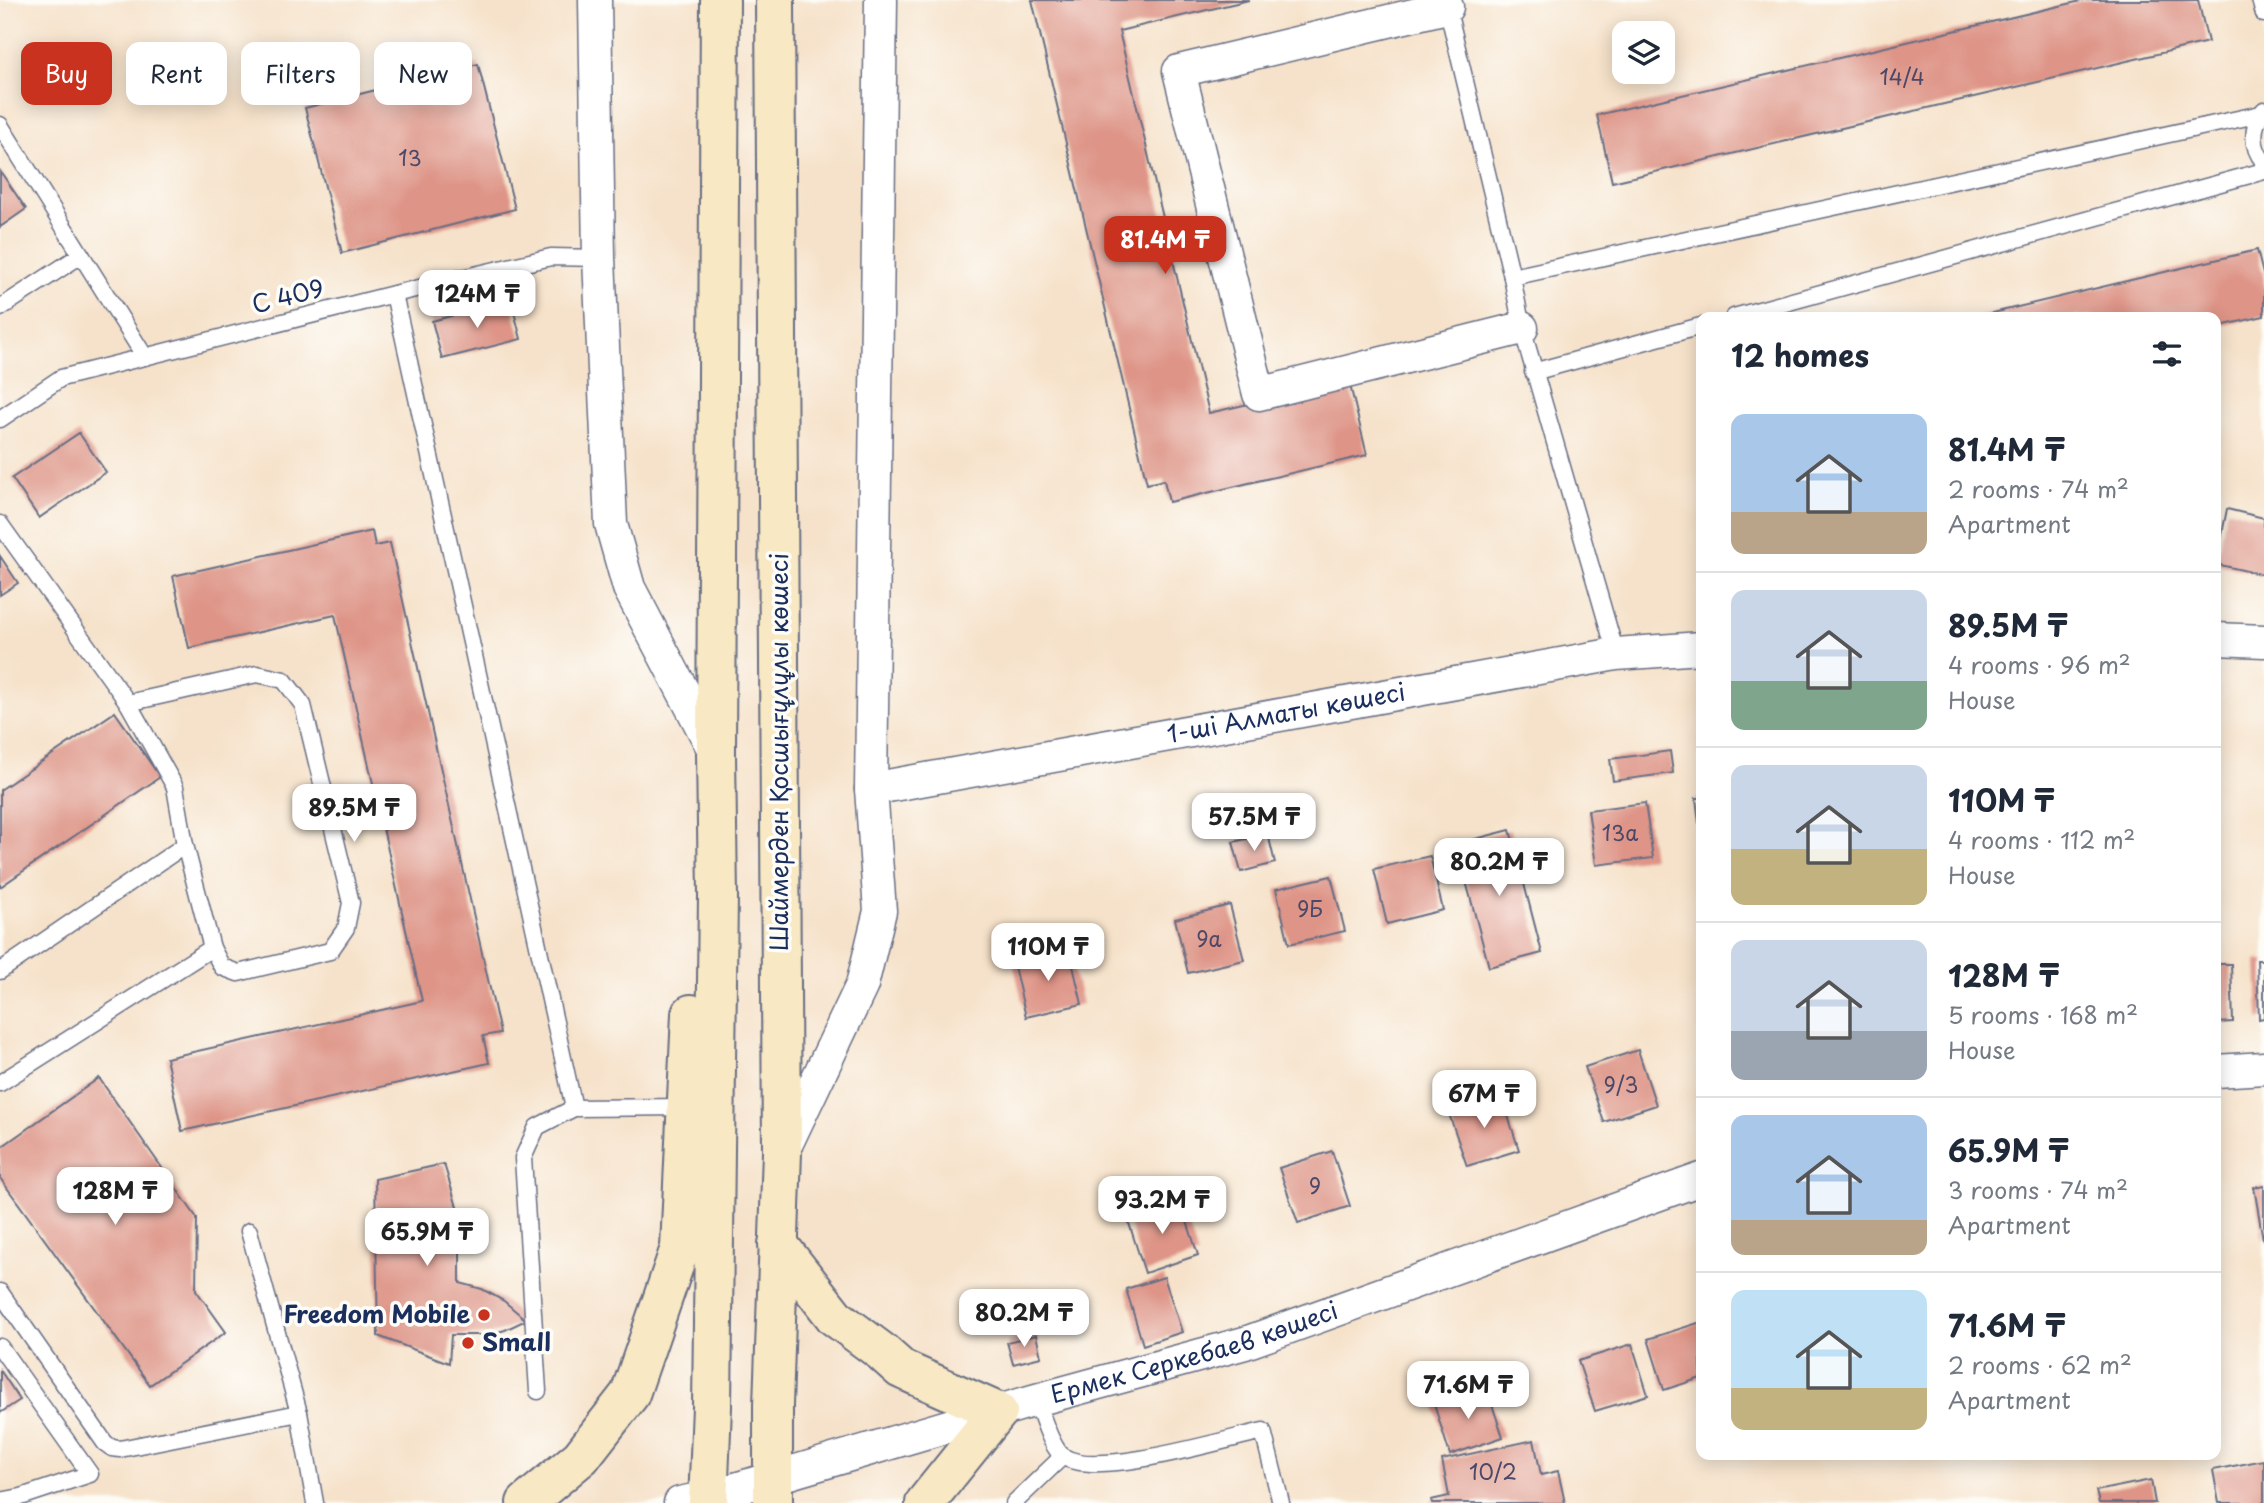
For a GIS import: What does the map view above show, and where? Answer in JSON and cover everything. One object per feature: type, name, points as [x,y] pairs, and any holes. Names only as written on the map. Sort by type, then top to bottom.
[{"type":"main road","points":[[526,1503],[581,1457],[630,1394],[680,1248],[701,1107],[718,896],[716,754],[720,0]]},
{"type":"main road","name":"Шаймерден Қосшығұлұлы көшесі","points":[[773,1490],[773,1405],[782,1152],[775,0]]},
{"type":"main road","points":[[699,1501],[712,1407],[701,1107]]},
{"type":"main road","points":[[778,1244],[835,1317],[901,1369],[998,1412],[925,1503]]},
{"type":"street","points":[[594,0],[599,258],[611,524],[629,588],[716,754]]},
{"type":"street","points":[[782,1152],[862,985],[880,911],[872,789],[881,0]]},
{"type":"street","points":[[1446,3],[1179,71],[1259,394],[1522,328]]},
{"type":"street","points":[[2221,639],[2264,641]]},
{"type":"street","name":"1-ші Алматы көшесі","points":[[872,789],[1616,654],[1696,648]]},
{"type":"street","points":[[2221,1071],[2264,1068]]},
{"type":"street","name":"Ермек Серкебаев көшесі","points":[[699,1501],[773,1490],[1036,1400],[1245,1343],[1696,1181]]},
{"type":"lane","points":[[2260,0],[2264,14]]},
{"type":"lane","points":[[1446,3],[1533,372],[1616,654]]},
{"type":"lane","points":[[1512,277],[2262,112]]},
{"type":"lane","points":[[2262,112],[2254,128],[2254,144],[2264,162]]},
{"type":"lane","points":[[0,125],[145,358]]},
{"type":"lane","points":[[1752,312],[2264,171]]},
{"type":"lane","points":[[0,308],[81,255]]},
{"type":"lane","name":"С 409","points":[[0,419],[61,378],[551,257],[599,258]]},
{"type":"lane","points":[[394,294],[574,1108]]},
{"type":"lane","points":[[1533,372],[1696,327]]},
{"type":"lane","points":[[0,524],[128,704],[175,787],[186,845],[212,948],[222,967],[238,973],[330,951],[346,928],[351,904],[303,705],[284,680],[257,674],[128,704]]},
{"type":"lane","points":[[0,971],[186,845]]},
{"type":"lane","points":[[0,1083],[212,948]]},
{"type":"lane","points":[[538,1391],[523,1158],[537,1127],[574,1108],[701,1107]]},
{"type":"lane","points":[[249,1231],[299,1413],[315,1503]]},
{"type":"lane","points":[[0,1292],[105,1443],[112,1448],[120,1449],[299,1413]]},
{"type":"lane","points":[[0,1347],[90,1475],[22,1500],[0,1501]]},
{"type":"lane","points":[[1036,1400],[1055,1446],[1063,1457],[1078,1461],[1108,1463],[1152,1457],[1263,1431],[1281,1503]]},
{"type":"lane","points":[[1014,1503],[1063,1457]]},
{"type":"building","points":[[1032,0],[1249,0],[1119,31],[1209,413],[1349,381],[1367,455],[1169,502],[1164,480],[1147,484]]},
{"type":"building","points":[[2085,0],[2198,0],[2208,42],[1612,182],[1597,115]]},
{"type":"building","points":[[478,64],[515,209],[342,253],[305,108],[317,105],[360,105],[360,94],[374,90],[374,105],[472,105],[472,66]]},
{"type":"building","points":[[0,171],[26,209],[0,227]]},
{"type":"building","points":[[2257,250],[2264,278],[2264,316],[2221,326],[2221,312],[1997,312]]},
{"type":"building","points":[[511,300],[521,339],[442,359],[432,321]]},
{"type":"building","points":[[79,433],[106,472],[39,518],[12,478]]},
{"type":"building","points":[[2227,509],[2264,518],[2264,575],[2221,565],[2221,539]]},
{"type":"building","points":[[372,531],[375,546],[390,543],[500,1033],[483,1036],[489,1063],[182,1131],[166,1058],[422,1001],[335,615],[189,648],[173,576]]},
{"type":"building","points":[[0,556],[18,583],[0,595]]},
{"type":"building","points":[[115,712],[160,777],[0,887],[0,790]]},
{"type":"building","points":[[1670,751],[1673,773],[1613,781],[1610,759]]},
{"type":"building","points":[[1645,803],[1653,858],[1596,865],[1588,810]]},
{"type":"building","points":[[1510,830],[1542,953],[1489,967],[1456,844]]},
{"type":"building","points":[[1268,834],[1275,863],[1241,872],[1233,842]]},
{"type":"building","points":[[1430,856],[1443,910],[1387,924],[1374,869]]},
{"type":"building","points":[[1331,876],[1345,931],[1289,944],[1276,889]]},
{"type":"building","points":[[1230,905],[1244,960],[1188,973],[1175,919]]},
{"type":"building","points":[[1069,949],[1082,1004],[1026,1017],[1013,962]]},
{"type":"building","points":[[2257,960],[2264,960],[2264,1018],[2259,1019]]},
{"type":"building","points":[[2221,964],[2231,964],[2233,1022],[2221,1023]]},
{"type":"building","points":[[1638,1050],[1656,1105],[1604,1122],[1585,1067]]},
{"type":"building","points":[[99,1078],[197,1218],[196,1290],[226,1332],[150,1385],[0,1178],[0,1148]]},
{"type":"building","points":[[1501,1094],[1519,1150],[1467,1166],[1448,1111]]},
{"type":"building","points":[[1332,1151],[1350,1206],[1298,1223],[1279,1168]]},
{"type":"building","points":[[444,1164],[460,1217],[460,1283],[482,1289],[504,1301],[526,1320],[487,1335],[451,1335],[449,1363],[378,1336],[375,1179]]},
{"type":"building","points":[[2264,1185],[2264,1240],[2263,1240],[2254,1187]]},
{"type":"building","points":[[1180,1200],[1198,1255],[1145,1273],[1127,1217]]},
{"type":"building","points":[[1164,1277],[1182,1332],[1143,1345],[1126,1289]]},
{"type":"building","points":[[1696,1324],[1696,1380],[1664,1390],[1648,1339]]},
{"type":"building","points":[[1036,1335],[1041,1357],[1013,1364],[1007,1342]]},
{"type":"building","points":[[1632,1344],[1648,1395],[1595,1411],[1578,1361]]},
{"type":"building","points":[[0,1370],[20,1400],[0,1413]]},
{"type":"building","points":[[1486,1387],[1503,1437],[1450,1455],[1434,1404]]},
{"type":"building","points":[[1534,1440],[1541,1475],[1558,1471],[1565,1503],[1432,1503],[1431,1500],[1449,1496],[1442,1460]]},
{"type":"building","points":[[2264,1460],[2264,1503],[2219,1503],[2213,1470]]},
{"type":"building","points":[[2151,1480],[2155,1503],[2099,1503],[2096,1491]]},
{"type":"place","name":"Freedom Mobile","points":[[484,1315]]},
{"type":"place","name":"Small","points":[[468,1343]]}]
